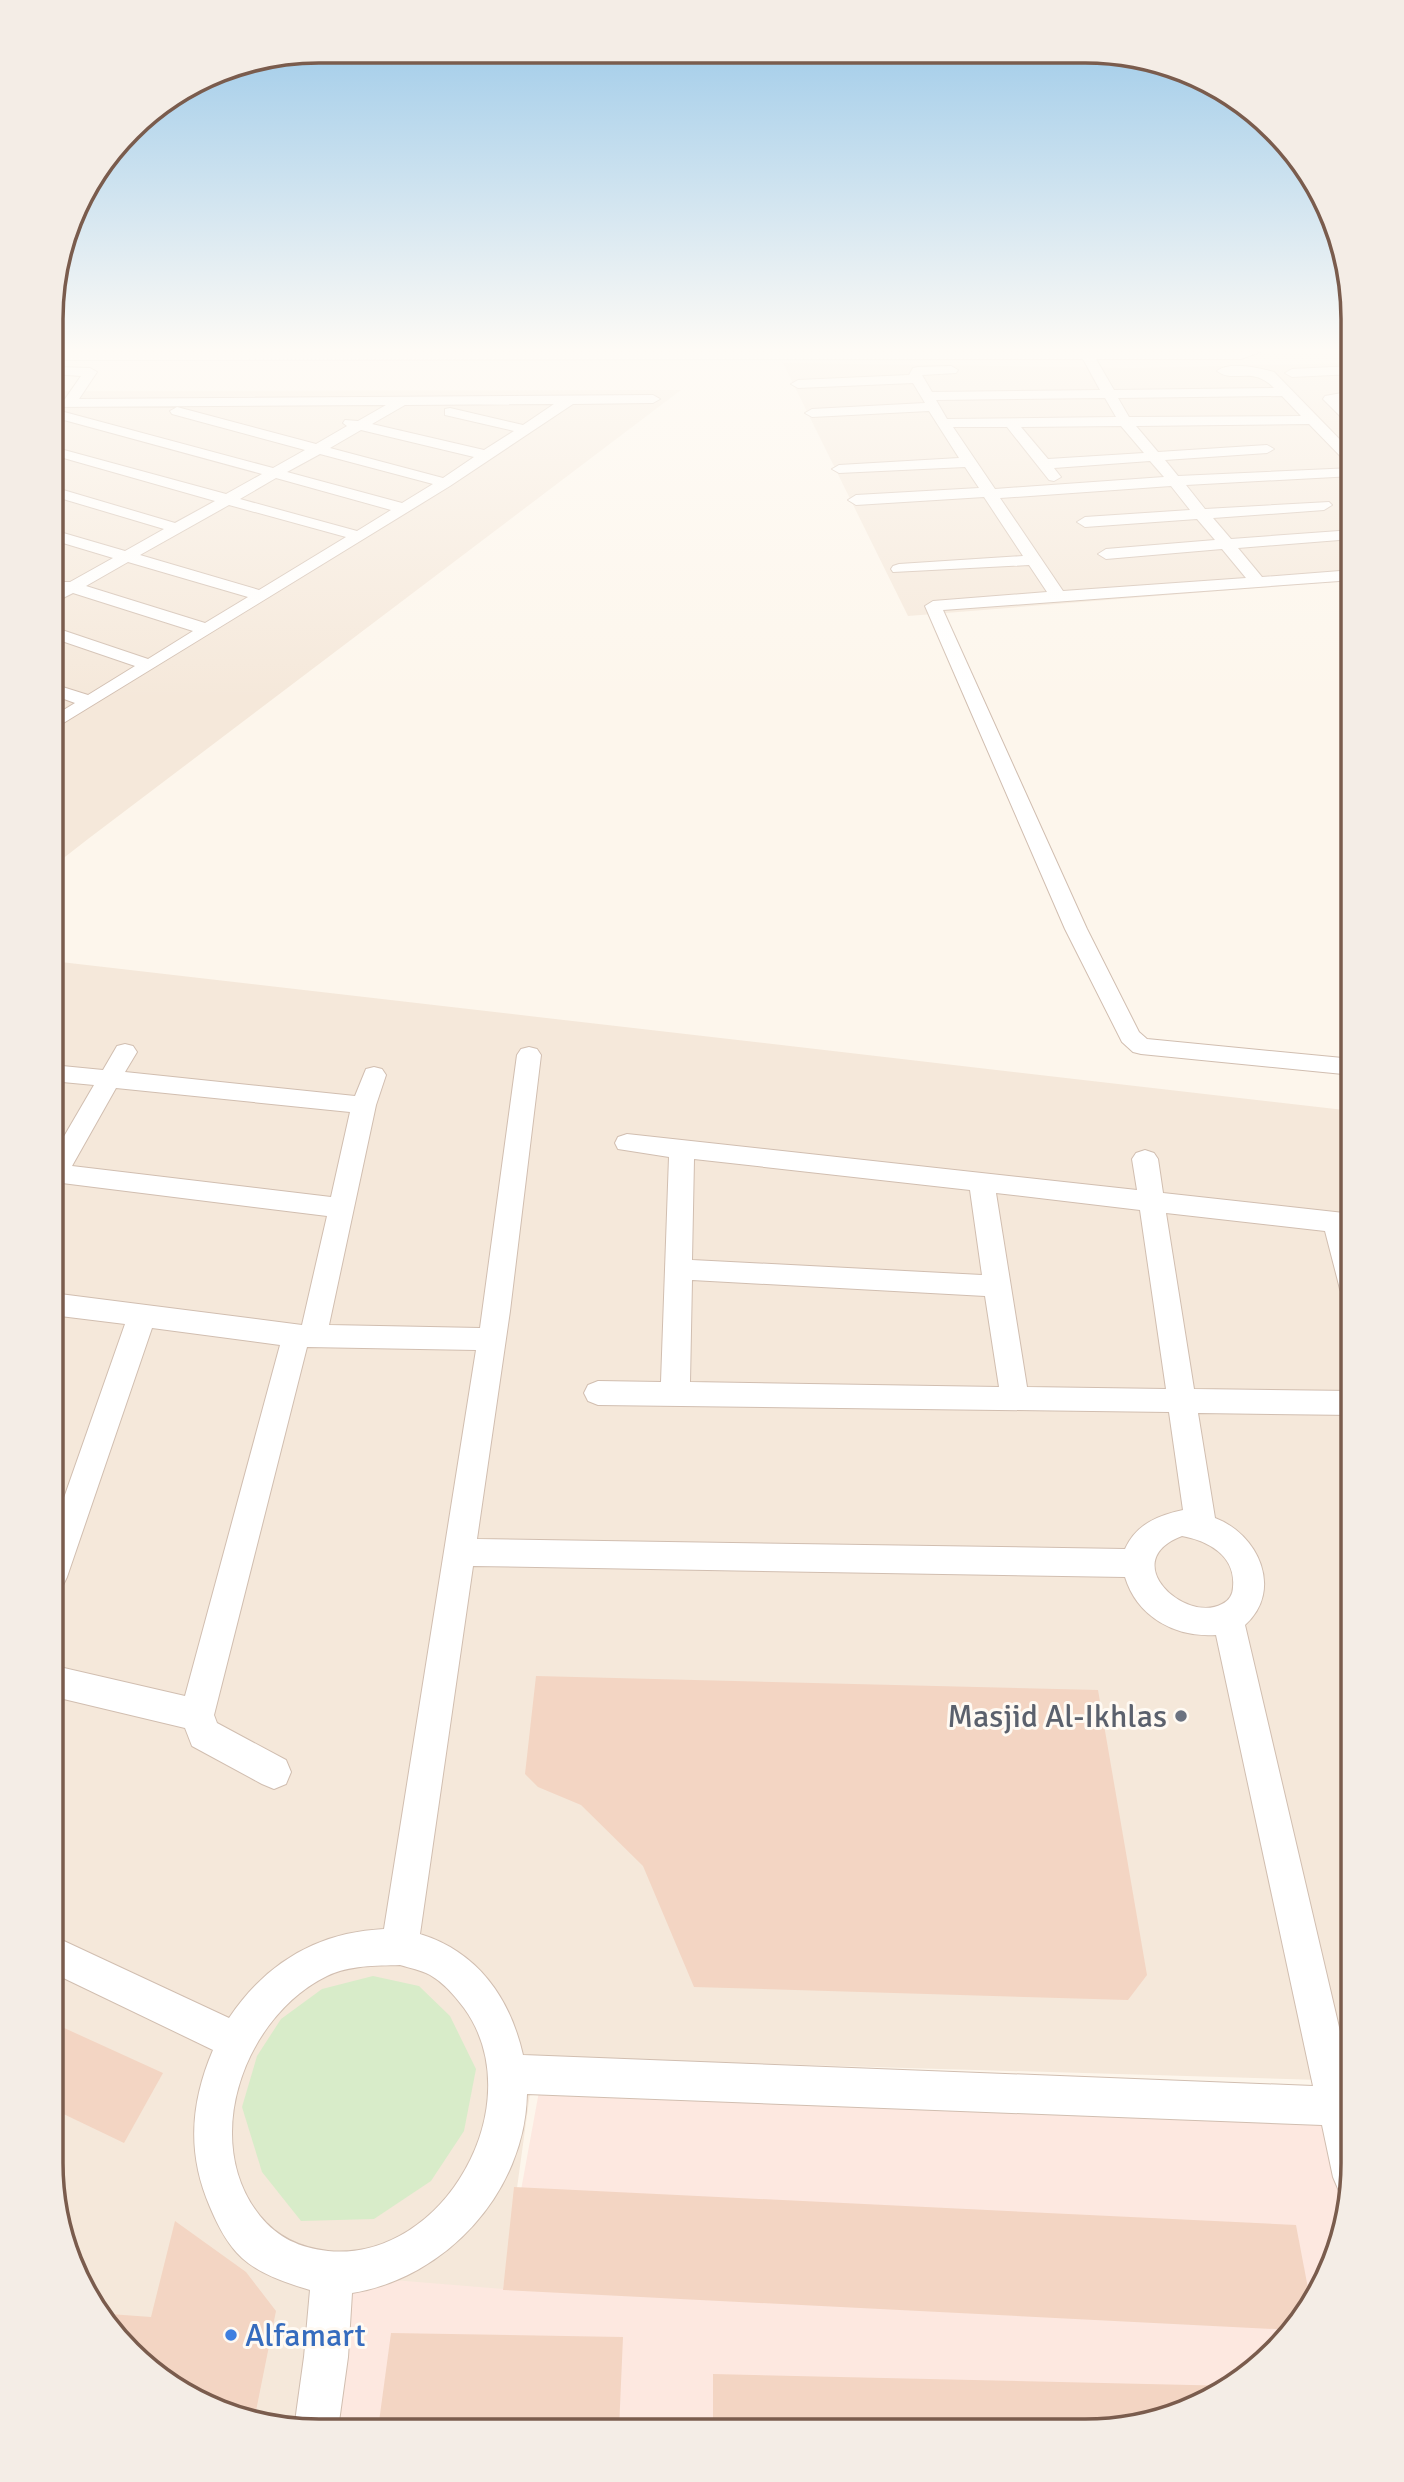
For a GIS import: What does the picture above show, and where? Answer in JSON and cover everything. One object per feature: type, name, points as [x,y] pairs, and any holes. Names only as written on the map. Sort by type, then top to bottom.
[{"type":"street","points":[[107,468],[358,536]]},
{"type":"street","points":[[255,468],[403,508]]},
{"type":"street","points":[[63,592],[283,468]]},
{"type":"street","points":[[387,468],[444,483]]},
{"type":"street","points":[[63,718],[466,468]]},
{"type":"street","points":[[839,469],[861,468]]},
{"type":"street","points":[[972,468],[1058,596]]},
{"type":"street","points":[[1047,468],[1115,568]]},
{"type":"street","points":[[1165,468],[1257,581]]},
{"type":"street","points":[[1287,468],[1341,522]]},
{"type":"street","points":[[1085,522],[1176,481],[1341,473]]},
{"type":"street","points":[[856,500],[989,493],[1085,522],[1227,544],[1341,535]]},
{"type":"street","points":[[63,494],[176,528]]},
{"type":"street","points":[[1085,522],[1324,505]]},
{"type":"street","points":[[63,538],[261,596]]},
{"type":"street","points":[[899,569],[1034,561]]},
{"type":"street","points":[[1341,576],[933,606],[1076,929],[1130,1037],[1141,1046],[1341,1066]]},
{"type":"street","points":[[63,584],[206,629]]},
{"type":"street","points":[[63,636],[149,665]]},
{"type":"street","points":[[63,693],[90,702]]},
{"type":"street","points":[[63,1158],[125,1052]]},
{"type":"street","points":[[400,1947],[492,1339],[529,1055]]},
{"type":"street","points":[[63,1074],[365,1105]]},
{"type":"street","points":[[274,1772],[204,1734],[197,1715],[341,1208],[374,1075]]},
{"type":"street","points":[[627,1143],[1341,1223]]},
{"type":"street","points":[[675,1394],[682,1149]]},
{"type":"street","points":[[1145,1159],[1184,1399],[1201,1526]]},
{"type":"street","points":[[63,1176],[341,1208]]},
{"type":"street","points":[[981,1182],[1015,1398]]},
{"type":"street","points":[[678,1269],[998,1286]]},
{"type":"street","points":[[63,1305],[304,1336],[492,1339]]},
{"type":"street","points":[[63,1543],[142,1316]]},
{"type":"street","points":[[598,1393],[1341,1403]]},
{"type":"street","points":[[1182,1523],[1201,1526],[1219,1534],[1234,1546],[1245,1562],[1251,1578],[1249,1595],[1241,1608],[1228,1618],[1212,1622],[1194,1622],[1176,1616],[1160,1606],[1148,1593],[1140,1578],[1137,1563],[1140,1547],[1150,1535],[1164,1527],[1182,1523]]},
{"type":"street","points":[[460,1552],[1137,1563]]},
{"type":"street","points":[[1228,1618],[1341,2090]]},
{"type":"street","points":[[63,1683],[197,1715]]},
{"type":"street","points":[[400,1947],[440,1960],[474,1987],[497,2026],[508,2074],[502,2132],[479,2188],[439,2235],[388,2266],[332,2275],[286,2264],[247,2236],[222,2193],[211,2143],[216,2091],[235,2041],[267,1997],[309,1965],[354,1949],[400,1947]]},
{"type":"street","points":[[63,1959],[235,2041]]},
{"type":"street","points":[[508,2074],[1341,2107]]},
{"type":"street","points":[[317,2419],[326,2357],[332,2275]]},
{"type":"shaded area","points":[[63,468],[578,468],[63,858]]},
{"type":"shaded area","points":[[835,468],[1341,468],[1341,581],[908,616]]},
{"type":"shaded area","points":[[63,962],[1341,1110],[1341,2081],[535,2057],[503,2290],[328,2419],[285,2417],[221,2400],[191,2385],[150,2356],[126,2332],[106,2305],[89,2276],[77,2246],[65,2197],[63,2163]]},
{"type":"shaded area","points":[[542,2075],[1341,2088],[1339,2197],[1322,2261],[1307,2291],[1278,2332],[1241,2366],[1198,2393],[1152,2410],[1119,2417],[1085,2419],[311,2419],[332,2275],[503,2289]]},
{"type":"green space","points":[[373,1976],[419,1986],[450,2016],[476,2069],[464,2131],[431,2181],[374,2219],[301,2221],[262,2172],[242,2107],[257,2056],[281,2019],[322,1989]]},
{"type":"building","points":[[536,1676],[1098,1690],[1147,1975],[1128,2000],[694,1987],[643,1866],[581,1805],[538,1787],[525,1774]]},
{"type":"building","points":[[63,2027],[163,2073],[124,2143],[63,2114]]},
{"type":"building","points":[[514,2187],[1296,2225],[1308,2289],[1280,2329],[503,2290]]},
{"type":"building","points":[[175,2221],[246,2272],[276,2311],[256,2411],[221,2400],[177,2376],[150,2356],[113,2314],[151,2317]]},
{"type":"building","points":[[391,2333],[623,2337],[619,2419],[379,2419]]},
{"type":"building","points":[[713,2374],[1212,2385],[1183,2400],[1119,2417],[713,2419]]},
{"type":"place","name":"Masjid Al-Ikhlas","points":[[1181,1716]]},
{"type":"place","name":"Alfamart","points":[[231,2335]]}]
